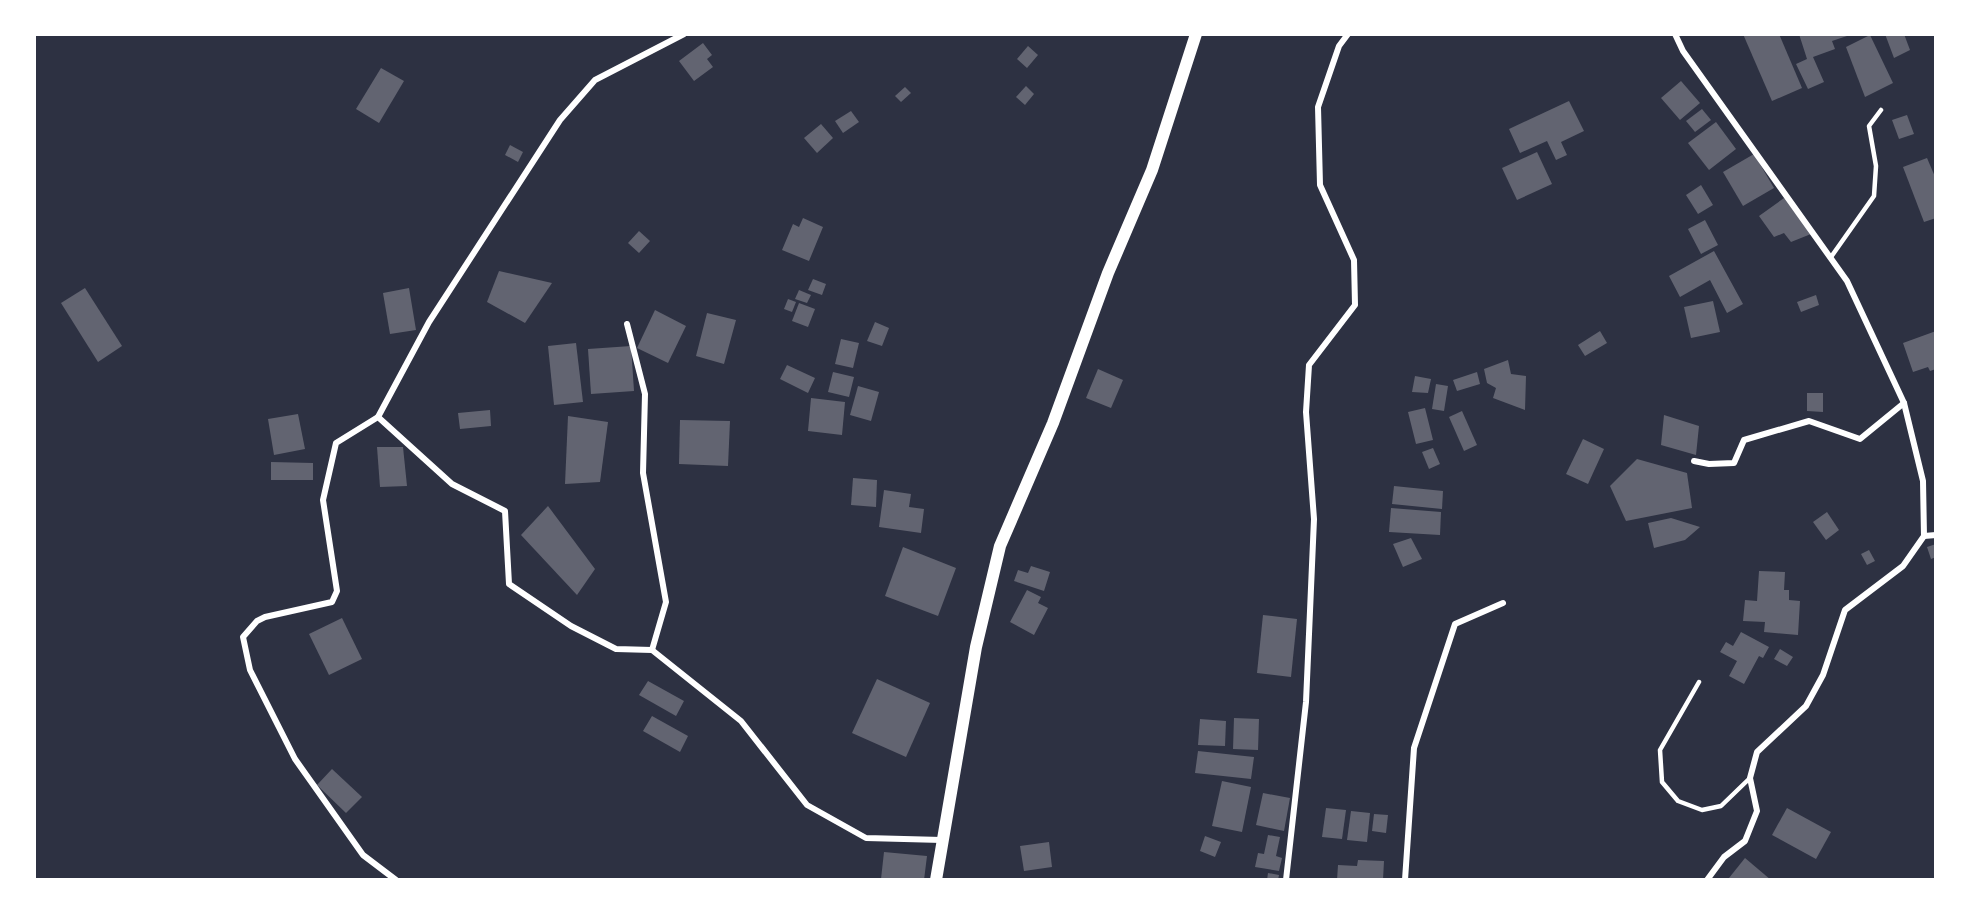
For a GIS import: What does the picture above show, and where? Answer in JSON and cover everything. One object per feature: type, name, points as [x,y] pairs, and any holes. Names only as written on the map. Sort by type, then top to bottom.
[{"type":"main road","points":[[936,879],[976,647],[1000,546],[1053,423],[1108,273],[1152,170],[1196,34]]},
{"type":"street","points":[[396,879],[363,855],[295,759],[250,670],[243,638],[257,621],[265,617],[332,602],[337,591],[324,500],[336,443],[378,417],[429,322],[560,120],[596,80],[684,34]]},
{"type":"street","points":[[1286,879],[1306,702],[1314,519],[1306,412],[1309,365],[1355,305],[1354,260],[1320,185],[1318,107],[1339,46],[1348,34]]},
{"type":"street","points":[[1675,34],[1683,51],[1847,281],[1904,403],[1923,481],[1924,536],[1903,566],[1845,610],[1823,675],[1806,706],[1757,752],[1750,778],[1757,811],[1745,841],[1724,857],[1707,879]]},
{"type":"street","points":[[627,324],[645,394],[642,473],[666,602],[652,650]]},
{"type":"street","points":[[1694,460],[1709,464],[1734,463],[1744,440],[1809,421],[1860,439],[1904,403]]},
{"type":"street","points":[[378,417],[452,484],[505,511],[509,584],[571,626],[615,649],[652,650],[741,721],[807,805],[866,838],[942,840]]},
{"type":"street","points":[[1924,536],[1935,535]]},
{"type":"street","points":[[1405,879],[1414,748],[1455,624],[1503,603]]},
{"type":"lane","points":[[1831,257],[1874,196],[1876,166],[1869,126],[1881,111]]},
{"type":"lane","points":[[1699,682],[1660,750],[1662,783],[1678,801],[1702,810],[1721,806],[1750,778]]},
{"type":"building","points":[[1743,34],[1779,34],[1802,88],[1772,101]]},
{"type":"building","points":[[1799,34],[1850,35],[1832,41],[1835,49],[1813,57],[1824,82],[1808,89],[1796,64],[1807,59]]},
{"type":"building","points":[[1885,34],[1904,34],[1910,50],[1894,58]]},
{"type":"building","points":[[1870,35],[1893,83],[1865,97],[1846,47]]},
{"type":"building","points":[[703,43],[712,55],[707,59],[713,67],[694,81],[679,61]]},
{"type":"building","points":[[1028,46],[1038,55],[1027,68],[1017,59]]},
{"type":"building","points":[[381,68],[404,81],[379,123],[356,109]]},
{"type":"building","points":[[1681,81],[1700,103],[1680,120],[1661,98]]},
{"type":"building","points":[[1026,86],[1034,94],[1025,105],[1016,97]]},
{"type":"building","points":[[905,87],[911,93],[901,102],[895,96]]},
{"type":"building","points":[[1569,101],[1584,131],[1561,142],[1567,155],[1556,160],[1547,141],[1520,153],[1509,129]]},
{"type":"building","points":[[1702,109],[1711,120],[1695,132],[1686,121]]},
{"type":"building","points":[[851,111],[859,122],[843,133],[835,121]]},
{"type":"building","points":[[1907,115],[1914,134],[1899,139],[1892,120]]},
{"type":"building","points":[[1716,122],[1736,149],[1709,170],[1688,143]]},
{"type":"building","points":[[821,124],[833,138],[817,153],[804,138]]},
{"type":"building","points":[[510,145],[523,152],[518,162],[505,155]]},
{"type":"building","points":[[1537,152],[1552,184],[1517,200],[1502,168]]},
{"type":"building","points":[[1754,154],[1774,188],[1743,206],[1723,172]]},
{"type":"building","points":[[1927,158],[1936,179],[1936,218],[1924,222],[1903,167]]},
{"type":"building","points":[[1701,185],[1713,205],[1698,214],[1686,195]]},
{"type":"building","points":[[1784,198],[1811,234],[1791,242],[1784,233],[1774,237],[1759,216]]},
{"type":"building","points":[[803,218],[823,227],[809,261],[782,250],[793,224],[799,227]]},
{"type":"building","points":[[1705,220],[1718,245],[1701,254],[1688,229]]},
{"type":"building","points":[[639,231],[650,241],[639,253],[628,243]]},
{"type":"building","points":[[1714,251],[1743,304],[1727,313],[1710,280],[1680,297],[1669,276]]},
{"type":"building","points":[[499,271],[552,283],[525,323],[487,302]]},
{"type":"building","points":[[813,279],[826,284],[822,295],[808,290]]},
{"type":"building","points":[[85,288],[122,346],[98,362],[61,303]]},
{"type":"building","points":[[409,288],[416,330],[390,334],[383,293]]},
{"type":"building","points":[[799,290],[811,295],[807,303],[795,299]]},
{"type":"building","points":[[1816,295],[1819,305],[1801,312],[1797,302]]},
{"type":"building","points":[[788,299],[796,302],[792,312],[784,309]]},
{"type":"building","points":[[1713,301],[1720,332],[1691,338],[1684,307]]},
{"type":"building","points":[[799,303],[815,309],[808,327],[792,321]]},
{"type":"building","points":[[655,310],[686,326],[668,363],[637,348]]},
{"type":"building","points":[[707,313],[736,320],[724,364],[696,356]]},
{"type":"building","points":[[875,322],[889,328],[882,346],[867,341]]},
{"type":"building","points":[[1600,331],[1607,343],[1585,356],[1578,345]]},
{"type":"building","points":[[1936,331],[1936,369],[1930,371],[1928,367],[1913,372],[1903,343]]},
{"type":"building","points":[[841,339],[859,343],[853,368],[835,364]]},
{"type":"building","points":[[576,343],[583,402],[554,405],[548,346]]},
{"type":"building","points":[[631,346],[634,391],[591,394],[588,349]]},
{"type":"building","points":[[1508,360],[1511,374],[1526,376],[1525,410],[1493,398],[1496,388],[1487,383],[1484,369]]},
{"type":"building","points":[[787,365],[815,378],[808,393],[780,379]]},
{"type":"building","points":[[1098,369],[1123,380],[1111,408],[1086,398]]},
{"type":"building","points":[[833,372],[854,377],[849,397],[828,392]]},
{"type":"building","points":[[1477,372],[1480,384],[1457,391],[1453,380]]},
{"type":"building","points":[[1415,376],[1431,379],[1428,393],[1412,392]]},
{"type":"building","points":[[1436,384],[1448,386],[1444,411],[1432,409]]},
{"type":"building","points":[[858,386],[879,392],[871,421],[850,415]]},
{"type":"building","points":[[1807,393],[1823,393],[1823,412],[1807,411]]},
{"type":"building","points":[[811,398],[845,402],[842,435],[808,431]]},
{"type":"building","points":[[1425,408],[1433,440],[1416,444],[1408,412]]},
{"type":"building","points":[[490,410],[491,426],[460,429],[458,413]]},
{"type":"building","points":[[1462,411],[1477,445],[1464,451],[1449,417]]},
{"type":"building","points":[[298,414],[305,449],[274,455],[268,419]]},
{"type":"building","points":[[1664,415],[1699,426],[1696,455],[1661,445]]},
{"type":"building","points":[[568,416],[608,422],[600,482],[565,484]]},
{"type":"building","points":[[680,420],[730,421],[728,466],[679,464]]},
{"type":"building","points":[[1583,439],[1604,449],[1588,484],[1566,474]]},
{"type":"building","points":[[377,447],[403,447],[407,486],[380,487]]},
{"type":"building","points":[[1433,448],[1440,464],[1429,469],[1422,452]]},
{"type":"building","points":[[1637,459],[1687,473],[1692,508],[1626,521],[1610,486]]},
{"type":"building","points":[[271,462],[313,463],[313,480],[271,480]]},
{"type":"building","points":[[853,478],[877,480],[876,507],[851,505]]},
{"type":"building","points":[[1394,486],[1443,491],[1442,509],[1392,504]]},
{"type":"building","points":[[884,490],[911,494],[909,507],[924,509],[921,533],[879,527]]},
{"type":"building","points":[[548,506],[595,569],[577,595],[521,535]]},
{"type":"building","points":[[1391,508],[1441,512],[1440,535],[1389,532]]},
{"type":"building","points":[[1827,512],[1839,530],[1826,540],[1813,522]]},
{"type":"building","points":[[1671,518],[1700,527],[1685,540],[1654,548],[1648,523]]},
{"type":"building","points":[[1411,538],[1422,559],[1403,567],[1393,544]]},
{"type":"building","points":[[1936,544],[1936,557],[1931,559],[1927,547]]},
{"type":"building","points":[[903,547],[956,568],[938,616],[885,596]]},
{"type":"building","points":[[1869,550],[1875,561],[1867,565],[1861,554]]},
{"type":"building","points":[[1031,566],[1050,572],[1044,591],[1014,581],[1018,570],[1028,573]]},
{"type":"building","points":[[1759,571],[1785,572],[1784,590],[1789,590],[1789,600],[1800,601],[1798,635],[1764,632],[1765,622],[1743,621],[1745,600],[1757,601]]},
{"type":"building","points":[[1027,590],[1041,597],[1038,603],[1048,608],[1034,635],[1010,622]]},
{"type":"building","points":[[1263,615],[1297,619],[1291,677],[1257,673]]},
{"type":"building","points":[[342,618],[362,659],[329,675],[309,634]]},
{"type":"building","points":[[1741,632],[1769,647],[1763,658],[1759,656],[1744,684],[1729,676],[1737,661],[1720,652],[1726,642],[1733,646]]},
{"type":"building","points":[[1780,649],[1793,657],[1787,666],[1774,659]]},
{"type":"building","points":[[877,679],[930,703],[906,757],[852,733]]},
{"type":"building","points":[[648,681],[684,701],[676,716],[639,695]]},
{"type":"building","points":[[652,716],[688,736],[680,752],[643,731]]},
{"type":"building","points":[[1234,718],[1259,719],[1258,750],[1233,749]]},
{"type":"building","points":[[1200,719],[1226,721],[1225,746],[1198,745]]},
{"type":"building","points":[[1198,751],[1254,757],[1251,779],[1195,773]]},
{"type":"building","points":[[332,769],[362,797],[346,813],[317,785]]},
{"type":"building","points":[[1222,781],[1251,787],[1242,832],[1212,826]]},
{"type":"building","points":[[1263,793],[1290,798],[1284,831],[1256,825]]},
{"type":"building","points":[[1326,808],[1346,810],[1342,839],[1322,837]]},
{"type":"building","points":[[1787,808],[1831,832],[1816,859],[1772,835]]},
{"type":"building","points":[[1351,811],[1370,813],[1367,842],[1347,840]]},
{"type":"building","points":[[1374,814],[1388,815],[1386,833],[1372,831]]},
{"type":"building","points":[[1268,835],[1280,837],[1276,856],[1282,858],[1279,871],[1255,867],[1258,853],[1264,854]]},
{"type":"building","points":[[1205,836],[1221,842],[1215,857],[1200,851]]},
{"type":"building","points":[[1049,842],[1052,867],[1024,871],[1020,846]]},
{"type":"building","points":[[884,852],[927,856],[924,880],[881,879]]},
{"type":"building","points":[[1745,858],[1771,880],[1729,878]]},
{"type":"building","points":[[1358,860],[1384,861],[1383,880],[1337,880],[1338,865],[1357,866]]},
{"type":"building","points":[[1268,873],[1279,875],[1278,880],[1267,880]]}]
